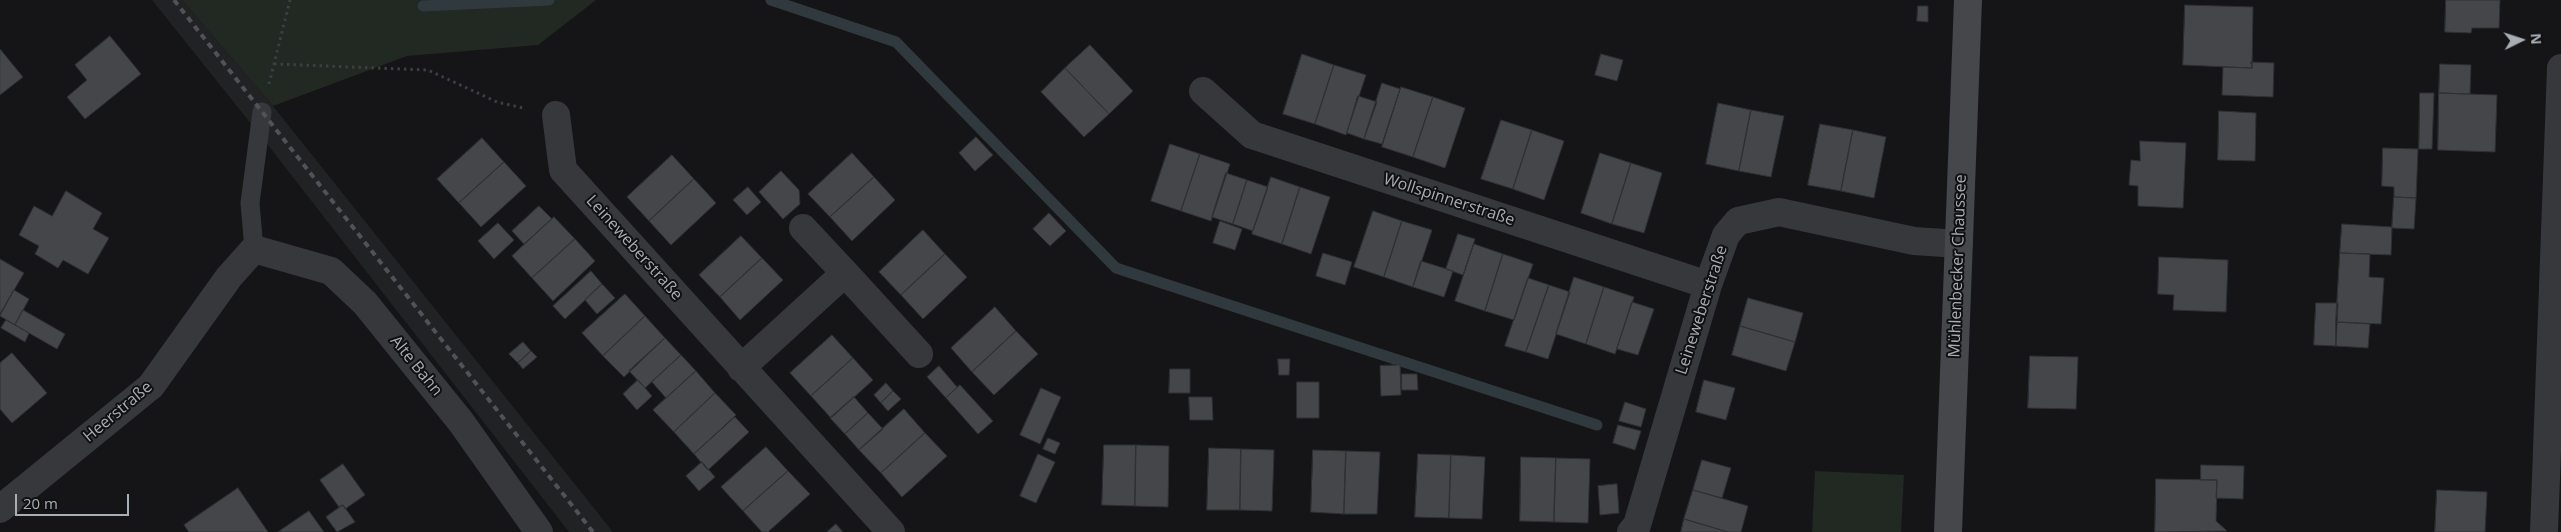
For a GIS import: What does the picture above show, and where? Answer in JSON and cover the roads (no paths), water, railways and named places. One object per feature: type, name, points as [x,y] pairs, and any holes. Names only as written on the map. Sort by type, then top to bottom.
[{"type":"main road","name":"Mühlenbecker Chaussee","points":[[1948,532],[1968,0]]},
{"type":"street","points":[[2544,532],[2561,68]]},
{"type":"street","name":"Wollspinnerstraße","points":[[1204,91],[1252,135],[1708,285]]},
{"type":"street","name":"Leineweberstraße","points":[[556,115],[563,170],[891,532]]},
{"type":"street","name":"Leineweberstraße","points":[[1631,532],[1637,526],[1708,285],[1726,235],[1738,221],[1779,212],[1914,241],[1959,244]]},
{"type":"street","points":[[803,228],[919,354]]},
{"type":"street","name":"Heerstraße","points":[[0,509],[151,386],[229,277],[254,249]]},
{"type":"street","name":"Alte Bahn","points":[[254,249],[331,272],[365,303],[461,422],[539,532]]},
{"type":"street","points":[[741,368],[845,273]]},
{"type":"lane","points":[[254,249],[250,202],[262,112]]},
{"type":"waterway","points":[[423,6],[549,0]]},
{"type":"waterway","points":[[771,0],[896,42],[1116,268],[1597,425]]},
{"type":"railway","points":[[174,0],[593,532]]}]
